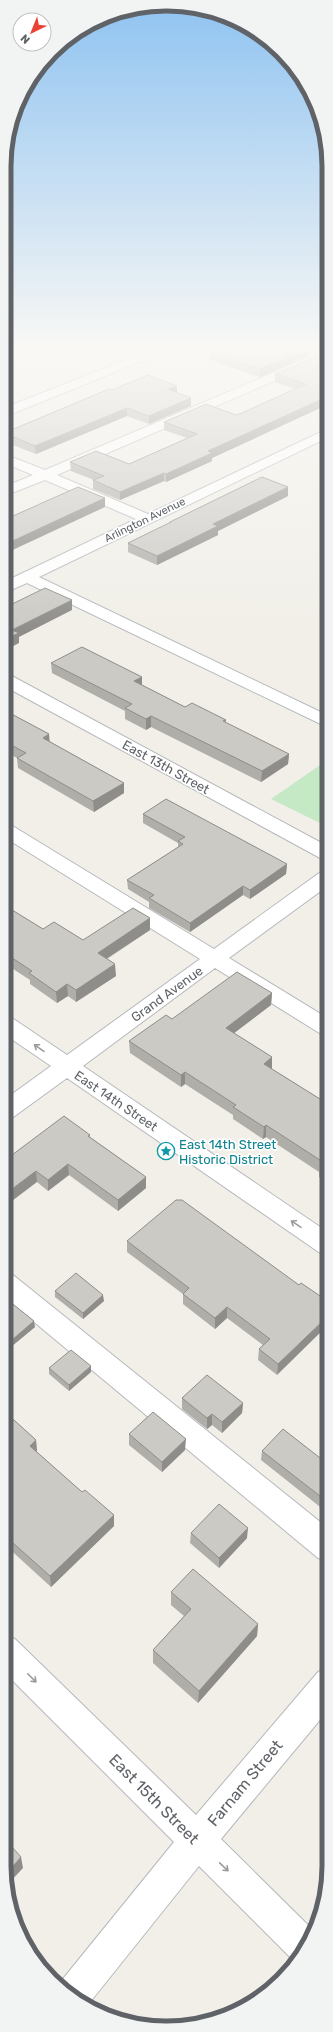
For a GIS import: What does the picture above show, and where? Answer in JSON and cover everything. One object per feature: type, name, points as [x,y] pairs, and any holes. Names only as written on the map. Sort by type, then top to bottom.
[{"type":"street","points":[[11,489],[122,442]]},
{"type":"street","name":"Arlington Avenue","points":[[11,585],[309,442]]},
{"type":"street","points":[[11,461],[148,519]]},
{"type":"street","points":[[27,578],[322,720]]},
{"type":"street","name":"East 13th Street","points":[[11,683],[322,851]]},
{"type":"street","points":[[11,833],[322,1026]]},
{"type":"street","name":"Grand Avenue","points":[[11,1107],[215,960],[322,880]]},
{"type":"street","name":"East 14th Street","points":[[11,1028],[322,1241]]},
{"type":"street","points":[[11,1288],[322,1542]]},
{"type":"street","name":"East 15th Street","points":[[11,1657],[301,1943]]},
{"type":"street","name":"Farnam Street","points":[[75,1991],[197,1841],[322,1691]]},
{"type":"green space","points":[[322,764],[322,824],[271,799]]},
{"type":"building","points":[[25,442],[45,442],[35,446]]},
{"type":"building","points":[[179,442],[228,442],[208,451],[212,453],[166,474],[164,473],[120,492],[93,480],[104,476],[70,462],[96,451],[129,464]]},
{"type":"building","points":[[262,477],[288,487],[213,524],[218,526],[157,556],[128,543],[170,522]]},
{"type":"building","points":[[78,487],[105,498],[11,542],[11,517]]},
{"type":"building","points":[[45,588],[72,600],[12,630],[19,633],[11,637],[11,605]]},
{"type":"building","points":[[82,647],[142,677],[134,681],[185,707],[192,703],[226,720],[223,721],[289,754],[262,771],[151,716],[146,719],[125,708],[132,704],[51,663]]},
{"type":"building","points":[[11,714],[49,734],[43,738],[124,783],[93,801],[17,758],[26,753],[11,745]]},
{"type":"building","points":[[166,799],[287,864],[250,890],[243,886],[190,923],[149,898],[154,895],[127,880],[183,844],[178,841],[185,837],[143,814]]},
{"type":"building","points":[[133,908],[150,918],[98,953],[115,964],[76,990],[67,984],[56,992],[29,973],[32,971],[11,957],[11,909],[43,929],[54,922],[83,940]]},
{"type":"building","points":[[237,972],[272,993],[226,1028],[272,1057],[264,1064],[320,1099],[322,1098],[322,1161],[266,1125],[264,1127],[233,1107],[236,1105],[185,1072],[181,1075],[129,1041],[166,1015],[172,1019]]},
{"type":"building","points":[[64,1116],[90,1135],[88,1136],[146,1177],[118,1200],[68,1164],[48,1180],[36,1171],[11,1190],[11,1156]]},
{"type":"building","points":[[176,1200],[182,1200],[299,1285],[301,1283],[322,1297],[322,1322],[278,1364],[259,1349],[270,1339],[227,1307],[215,1318],[183,1294],[189,1288],[127,1241]]},
{"type":"building","points":[[76,1273],[103,1295],[83,1313],[55,1291]]},
{"type":"building","points":[[11,1303],[34,1321],[12,1340],[11,1339]]},
{"type":"building","points":[[71,1350],[91,1366],[69,1385],[49,1368]]},
{"type":"building","points":[[207,1375],[243,1403],[222,1422],[212,1414],[207,1418],[182,1398]]},
{"type":"building","points":[[153,1412],[186,1439],[162,1462],[129,1434]]},
{"type":"building","points":[[11,1417],[36,1440],[30,1446],[82,1492],[85,1490],[114,1515],[50,1576],[11,1541]]},
{"type":"building","points":[[283,1429],[322,1459],[322,1498],[262,1451]]},
{"type":"building","points":[[219,1504],[248,1528],[219,1558],[191,1533]]},
{"type":"building","points":[[193,1569],[258,1624],[199,1691],[153,1650],[191,1609],[171,1592]]},
{"type":"building","points":[[11,1846],[21,1857],[11,1868]]},
{"type":"place","name":"East 14th Street Historic District","points":[[166,1151]]}]
